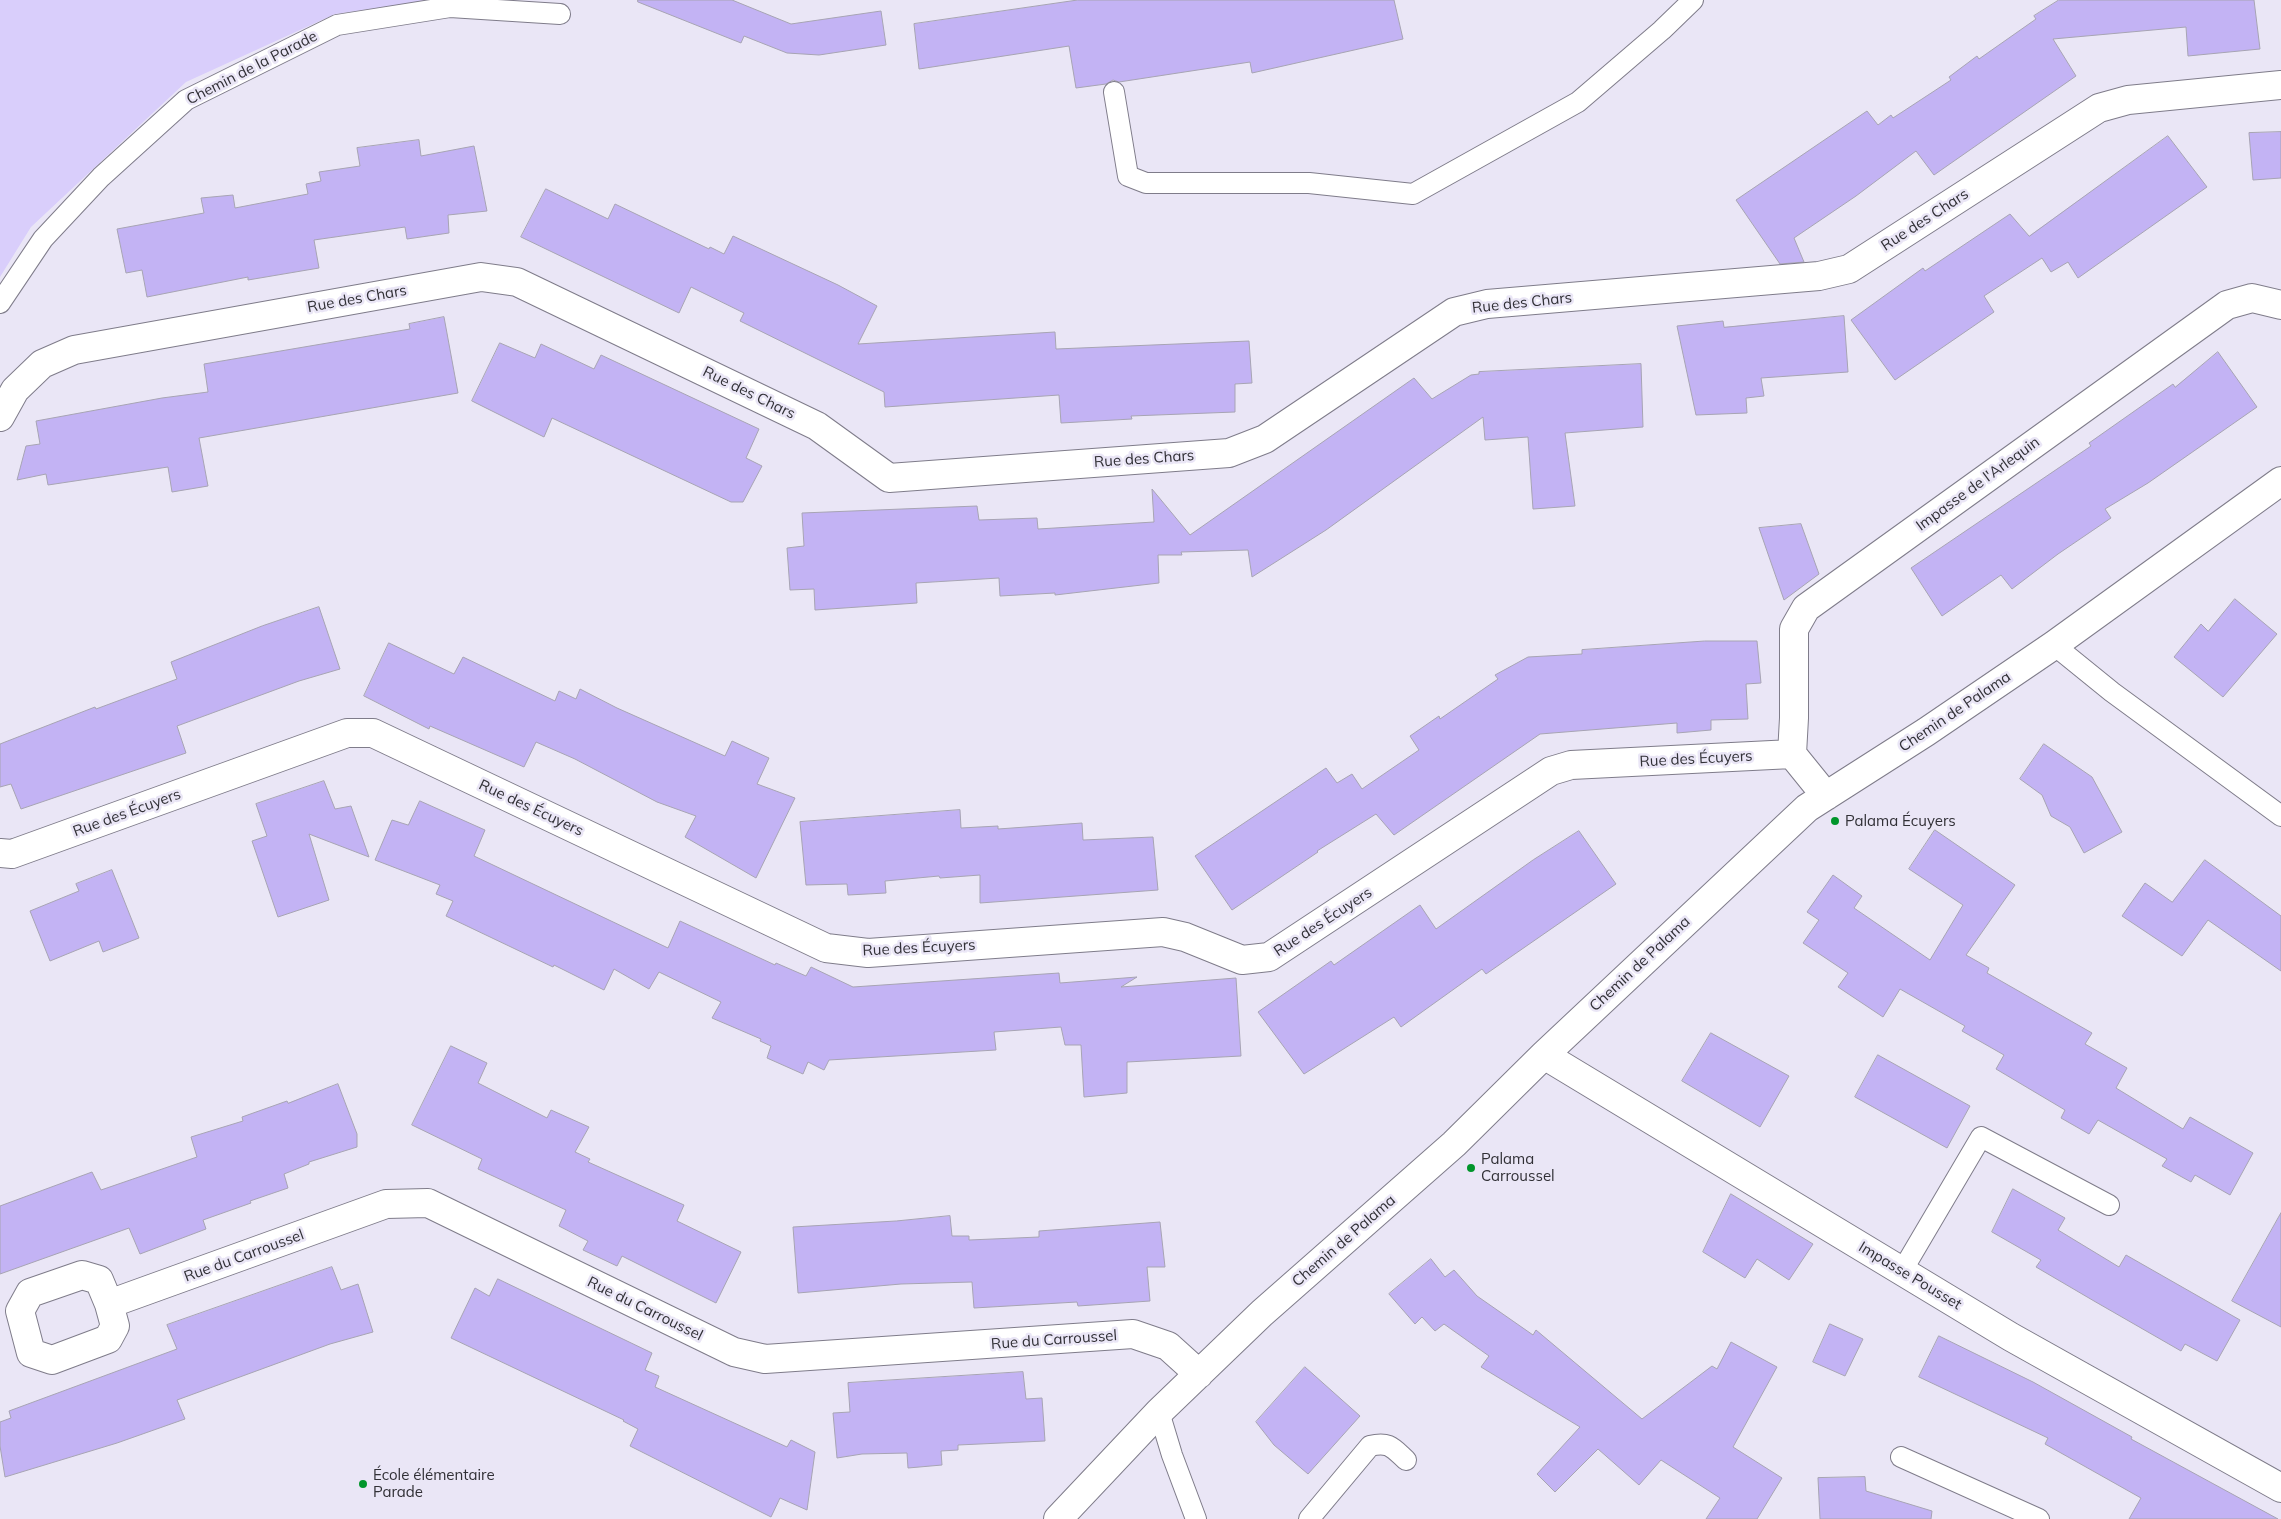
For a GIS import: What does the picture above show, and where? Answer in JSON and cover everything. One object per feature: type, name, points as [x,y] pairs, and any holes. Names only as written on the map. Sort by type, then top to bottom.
[{"type":"street","name":"Rue des Chars","points":[[0,417],[15,390],[42,364],[74,350],[481,277],[517,282],[817,426],[890,478],[1229,453],[1265,439],[1454,312],[1487,304],[1819,276],[1849,269],[2099,108],[2128,100],[2281,85]]},
{"type":"street","name":"Impasse de l'Arlequin","points":[[1792,754],[1794,629],[1806,608],[2227,305],[2252,298],[2281,304]]},
{"type":"street","name":"Chemin de Palama","points":[[1058,1519],[1159,1412],[1262,1312],[1454,1144],[1544,1055],[1807,808],[2054,645],[2281,481]]},
{"type":"street","name":"Rue des Écuyers","points":[[0,853],[12,854],[347,733],[373,733],[826,948],[868,953],[1162,932],[1185,936],[1242,960],[1269,957],[1551,772],[1571,765],[1792,754]]},
{"type":"street","points":[[1792,754],[1826,796]]},
{"type":"street","name":"Impasse Pousset","points":[[1544,1055],[2011,1338],[2281,1488]]},
{"type":"street","name":"Rue du Carroussel","points":[[109,1304],[386,1204],[428,1203],[734,1352],[765,1359],[1134,1334],[1168,1346],[1199,1374]]},
{"type":"lane","points":[[1114,92],[1128,176],[1146,183],[1309,183],[1413,194],[1578,102],[1662,30],[1693,0]]},
{"type":"lane","name":"Chemin de la Parade","points":[[0,303],[43,238],[100,177],[186,100],[337,25],[450,7],[560,14]]},
{"type":"lane","points":[[2054,645],[2112,692],[2281,816]]},
{"type":"lane","points":[[1902,1271],[1981,1137],[2109,1205]]},
{"type":"lane","points":[[1159,1412],[1172,1455],[1196,1519]]},
{"type":"lane","points":[[1309,1519],[1370,1446],[1381,1443],[1391,1446],[1406,1460]]},
{"type":"lane","points":[[1901,1457],[2039,1519]]},
{"type":"shaded area","points":[[0,0],[434,0],[335,14],[186,82],[31,227],[0,277]]},
{"type":"building","points":[[638,0],[732,0],[791,24],[881,11],[886,45],[819,55],[787,53],[744,36],[741,43],[638,2]]},
{"type":"building","points":[[1078,0],[1394,0],[1403,39],[1252,73],[1250,62],[1119,82],[1113,80],[1106,84],[1076,88],[1069,46],[919,69],[914,24]]},
{"type":"building","points":[[2059,0],[2254,0],[2260,49],[2188,56],[2186,27],[2053,39],[2076,76],[1934,175],[1916,151],[1856,196],[1794,238],[1804,262],[1780,264],[1736,200],[1867,111],[1878,125],[1891,115],[1893,118],[1951,80],[1949,77],[1977,56],[1979,59],[2036,19],[2034,16]]},
{"type":"building","points":[[2281,132],[2281,178],[2253,180],[2249,133]]},
{"type":"building","points":[[2168,136],[2207,187],[2078,278],[2068,262],[2051,272],[2042,258],[1984,296],[1994,312],[1895,380],[1851,320],[1923,268],[1925,271],[2010,214],[2029,236]]},
{"type":"building","points":[[419,140],[421,156],[474,146],[487,211],[448,215],[449,233],[407,239],[405,227],[314,240],[319,268],[248,280],[248,277],[147,297],[142,270],[126,273],[117,229],[204,213],[201,198],[233,195],[235,208],[308,194],[306,184],[321,181],[319,172],[360,166],[357,148]]},
{"type":"building","points":[[546,189],[608,219],[615,204],[709,249],[710,247],[724,254],[733,236],[838,285],[877,306],[858,344],[1055,332],[1056,349],[1249,341],[1252,383],[1235,384],[1235,412],[1131,416],[1132,419],[1061,423],[1059,395],[885,407],[884,392],[740,321],[744,313],[691,287],[679,313],[521,237]]},
{"type":"building","points":[[1844,316],[1848,372],[1761,378],[1764,396],[1746,398],[1747,413],[1696,415],[1677,326],[1723,321],[1724,327]]},
{"type":"building","points":[[444,317],[458,393],[199,438],[208,486],[172,492],[168,467],[48,485],[46,474],[17,480],[26,446],[40,444],[36,421],[162,398],[208,392],[204,364],[410,329],[409,324]]},
{"type":"building","points":[[500,343],[535,358],[541,344],[594,369],[601,355],[759,429],[746,458],[762,466],[743,502],[731,502],[552,418],[544,437],[472,401]]},
{"type":"building","points":[[2218,352],[2257,407],[2148,483],[2105,509],[2111,518],[2058,554],[2012,589],[2001,575],[1942,616],[1911,568],[2091,446],[2089,443],[2173,384],[2175,387]]},
{"type":"building","points":[[1641,364],[1643,427],[1565,433],[1575,506],[1533,509],[1528,437],[1485,440],[1483,417],[1326,530],[1252,577],[1248,550],[1181,552],[1182,555],[1158,555],[1159,583],[1055,595],[1055,593],[1000,596],[999,578],[916,583],[917,603],[815,610],[814,589],[790,590],[787,548],[804,546],[802,513],[977,506],[979,520],[1037,518],[1038,529],[1154,522],[1152,489],[1190,535],[1414,378],[1432,399],[1471,375],[1479,374],[1479,372]]},
{"type":"building","points":[[1801,524],[1819,574],[1784,600],[1759,528]]},
{"type":"building","points":[[2235,599],[2277,634],[2223,697],[2174,657],[2201,624],[2208,631]]},
{"type":"building","points":[[319,607],[340,669],[299,681],[177,726],[186,753],[21,809],[11,784],[0,787],[0,744],[95,707],[96,709],[177,679],[171,662],[262,626]]},
{"type":"building","points":[[1705,641],[1757,641],[1761,683],[1746,684],[1748,719],[1711,720],[1711,730],[1677,733],[1677,723],[1540,734],[1394,835],[1376,814],[1317,851],[1232,910],[1195,856],[1326,768],[1337,783],[1352,774],[1362,789],[1419,750],[1410,736],[1439,716],[1440,719],[1498,679],[1495,675],[1528,657],[1582,654],[1582,650]]},
{"type":"building","points":[[389,643],[454,674],[463,657],[555,701],[559,691],[576,699],[580,689],[617,708],[725,756],[732,741],[769,758],[757,784],[795,798],[756,878],[685,837],[696,816],[657,802],[575,759],[536,742],[524,767],[430,726],[429,729],[364,696]]},
{"type":"building","points":[[2044,744],[2092,777],[2122,832],[2084,853],[2070,827],[2051,816],[2042,795],[2020,779]]},
{"type":"building","points":[[324,781],[335,809],[351,806],[369,857],[309,834],[329,900],[278,917],[252,841],[267,836],[256,804]]},
{"type":"building","points":[[420,801],[485,830],[474,856],[668,948],[680,921],[775,965],[776,963],[806,976],[811,967],[853,987],[1059,973],[1060,983],[1137,977],[1121,987],[1236,978],[1241,1056],[1127,1062],[1127,1093],[1084,1097],[1081,1045],[1065,1045],[1061,1027],[994,1032],[996,1050],[829,1060],[824,1070],[808,1062],[803,1074],[767,1058],[771,1046],[760,1041],[761,1039],[712,1018],[721,1002],[659,972],[649,989],[614,969],[604,990],[446,916],[453,901],[436,894],[440,885],[375,860],[392,820],[408,825]]},
{"type":"building","points":[[960,810],[961,828],[998,826],[998,829],[1082,823],[1083,840],[1153,837],[1158,890],[980,903],[980,875],[940,878],[939,876],[885,881],[886,893],[848,895],[847,884],[806,885],[800,822]]},
{"type":"building","points":[[1935,830],[2015,885],[1966,955],[1989,968],[1987,973],[2092,1033],[2085,1044],[2127,1068],[2116,1088],[2183,1129],[2190,1117],[2253,1153],[2230,1195],[2195,1175],[2191,1182],[2162,1166],[2167,1159],[2098,1120],[2089,1134],[2061,1118],[2065,1110],[1996,1069],[2004,1055],[1962,1031],[1965,1026],[1900,989],[1883,1017],[1838,987],[1848,973],[1803,943],[1819,920],[1807,912],[1833,875],[1862,896],[1854,908],[1930,960],[1963,905],[1909,869]]},
{"type":"building","points":[[1579,831],[1616,884],[1486,974],[1482,969],[1401,1027],[1394,1017],[1304,1074],[1258,1012],[1331,961],[1334,965],[1420,905],[1436,929],[1533,860]]},
{"type":"building","points":[[2205,860],[2281,916],[2281,971],[2208,920],[2182,956],[2122,916],[2145,883],[2172,902]]},
{"type":"building","points":[[112,870],[139,938],[103,952],[99,941],[50,961],[30,911],[79,891],[76,884]]},
{"type":"building","points":[[1711,1033],[1789,1076],[1760,1127],[1682,1081]]},
{"type":"building","points":[[451,1046],[487,1063],[478,1083],[547,1118],[551,1110],[589,1127],[575,1152],[590,1159],[588,1162],[684,1205],[677,1221],[741,1252],[716,1303],[622,1256],[617,1266],[583,1250],[588,1241],[559,1226],[566,1210],[478,1169],[482,1159],[412,1125]]},
{"type":"building","points":[[1878,1055],[1970,1106],[1947,1148],[1855,1097]]},
{"type":"building","points":[[338,1084],[357,1134],[357,1147],[309,1162],[309,1164],[284,1174],[288,1188],[203,1220],[206,1229],[140,1254],[129,1228],[0,1274],[0,1206],[92,1172],[101,1190],[197,1157],[191,1137],[243,1121],[242,1117],[287,1101],[288,1103]]},
{"type":"building","points":[[2013,1189],[2065,1218],[2058,1230],[2119,1267],[2126,1255],[2240,1320],[2217,1361],[2185,1344],[2181,1351],[2036,1267],[2041,1260],[1992,1232]]},
{"type":"building","points":[[1731,1194],[1813,1244],[1789,1280],[1757,1259],[1745,1278],[1703,1252]]},
{"type":"building","points":[[2281,1213],[2281,1327],[2232,1301]]},
{"type":"building","points":[[950,1216],[952,1236],[969,1236],[969,1240],[1039,1237],[1039,1231],[1160,1222],[1165,1267],[1147,1267],[1150,1301],[1078,1306],[1077,1302],[974,1308],[972,1282],[901,1284],[798,1293],[793,1227]]},
{"type":"building","points":[[1431,1259],[1445,1277],[1454,1270],[1477,1296],[1533,1335],[1536,1330],[1642,1419],[1712,1366],[1717,1369],[1731,1342],[1777,1367],[1733,1447],[1782,1478],[1757,1519],[1706,1519],[1720,1498],[1661,1460],[1639,1485],[1598,1449],[1555,1492],[1537,1474],[1580,1427],[1481,1367],[1489,1356],[1444,1324],[1435,1331],[1422,1317],[1415,1324],[1389,1294]]},
{"type":"building","points":[[332,1267],[341,1290],[358,1284],[373,1332],[330,1344],[177,1400],[185,1419],[117,1443],[5,1477],[0,1446],[0,1422],[11,1418],[9,1411],[177,1349],[167,1325]]},
{"type":"building","points":[[498,1279],[652,1353],[645,1370],[659,1376],[655,1387],[787,1447],[791,1440],[815,1452],[807,1510],[780,1498],[771,1517],[630,1446],[638,1429],[624,1420],[451,1338],[475,1288],[489,1296]]},
{"type":"building","points":[[1830,1324],[1863,1339],[1845,1376],[1813,1362]]},
{"type":"building","points":[[1939,1336],[2033,1382],[2132,1437],[2131,1439],[2278,1519],[2129,1519],[2141,1498],[2045,1444],[2048,1438],[1919,1377]]},
{"type":"building","points":[[1305,1367],[1360,1416],[1308,1474],[1274,1445],[1256,1422]]},
{"type":"building","points":[[1023,1372],[1026,1399],[1042,1398],[1045,1441],[958,1445],[958,1450],[941,1451],[942,1465],[908,1468],[907,1453],[862,1454],[837,1458],[833,1413],[850,1412],[848,1383]]},
{"type":"building","points":[[1865,1477],[1866,1491],[1932,1511],[1931,1519],[1820,1519],[1818,1478]]},
{"type":"place","name":"Palama Écuyers","points":[[1835,821]]},
{"type":"place","name":"Palama Carroussel","points":[[1471,1168]]},
{"type":"place","name":"École élémentaire Parade","points":[[363,1484]]}]
